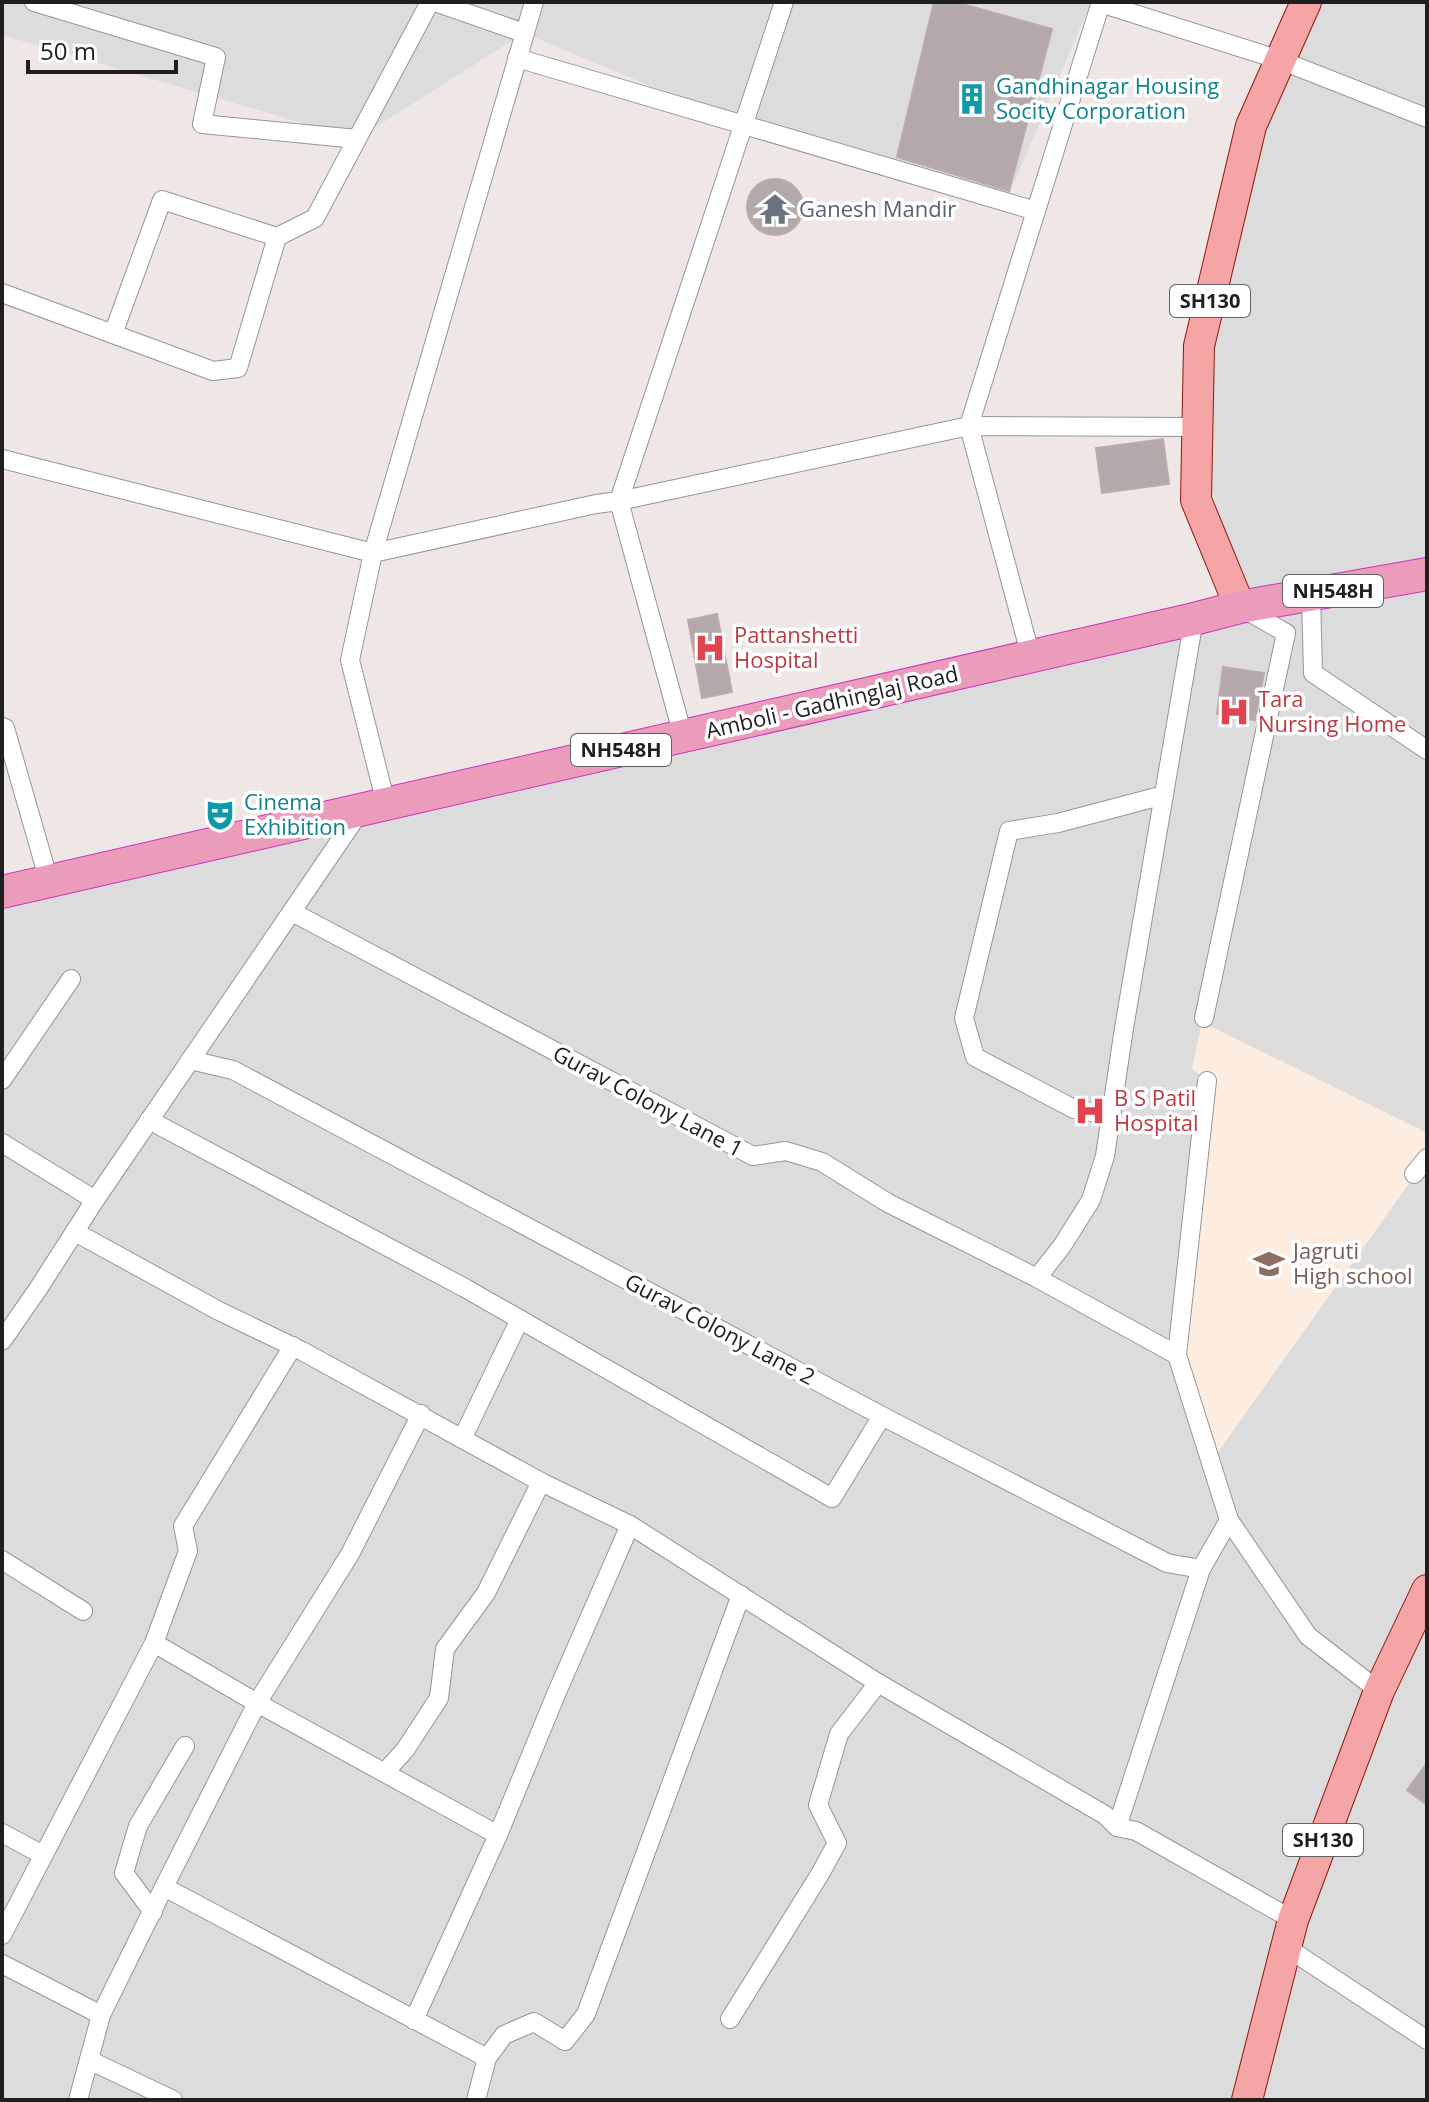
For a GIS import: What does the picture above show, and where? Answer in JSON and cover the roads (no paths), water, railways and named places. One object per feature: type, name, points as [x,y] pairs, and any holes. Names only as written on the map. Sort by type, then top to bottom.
[{"type":"highway","name":"NH548H","points":[[1240,607],[1427,574]]},
{"type":"highway","name":"Amboli - Gadhinglaj Road","points":[[2,892],[1240,607]]},
{"type":"main road","name":"SH130","points":[[1240,607],[1196,500],[1199,346],[1251,126],[1306,2]]},
{"type":"main road","name":"SH130","points":[[1247,2100],[1290,1933],[1379,1691],[1427,1590]]},
{"type":"street","points":[[34,2],[216,57],[202,124],[357,139]]},
{"type":"street","points":[[113,334],[162,200],[277,237],[315,218],[432,2],[524,33]]},
{"type":"street","points":[[2,1341],[292,912],[374,807],[350,660],[373,553],[534,2]]},
{"type":"street","points":[[683,736],[619,501],[784,2]]},
{"type":"street","points":[[1031,657],[969,426],[1101,3],[1280,60],[1427,118]]},
{"type":"street","points":[[517,58],[1036,211]]},
{"type":"street","points":[[2,293],[213,371],[238,368],[277,237]]},
{"type":"street","points":[[2,459],[373,553],[969,426],[1197,427]]},
{"type":"street","points":[[1311,595],[1313,673],[1427,750]]},
{"type":"street","points":[[1204,1018],[1286,633],[1240,607]]},
{"type":"street","points":[[1037,1278],[1091,1200],[1105,1156],[1194,619]]},
{"type":"street","points":[[2,727],[5,728],[49,881]]},
{"type":"street","points":[[1111,1115],[1074,1109],[975,1057],[964,1018],[1009,831],[1058,823],[1164,795]]},
{"type":"street","name":"Gurav Colony Lane 1","points":[[292,912],[753,1156],[786,1151],[822,1162],[888,1203],[1037,1278],[1177,1355]]},
{"type":"street","points":[[2,1080],[71,979]]},
{"type":"street","name":"Gurav Colony Lane 2","points":[[190,1060],[233,1070],[882,1416],[1167,1563],[1201,1569]]},
{"type":"street","points":[[1207,1081],[1177,1355],[1229,1520],[1308,1636],[1379,1691]]},
{"type":"street","points":[[149,1120],[451,1280],[832,1498],[882,1416]]},
{"type":"street","points":[[2,1143],[95,1200]]},
{"type":"street","points":[[1414,1174],[1427,1158]]},
{"type":"street","points":[[75,1232],[219,1311],[293,1346],[421,1414],[541,1482],[630,1525],[878,1683],[1105,1815],[1117,1827],[1136,1831],[1290,1933],[1427,2040]]},
{"type":"street","points":[[463,1437],[520,1319]]},
{"type":"street","points":[[2,1935],[154,1643],[188,1551],[183,1526],[293,1346]]},
{"type":"street","points":[[78,2100],[101,2015],[164,1887],[257,1703],[350,1554],[421,1414]]},
{"type":"street","points":[[385,1772],[405,1750],[439,1698],[445,1649],[486,1593],[541,1482]]},
{"type":"street","points":[[1117,1827],[1201,1569],[1229,1520]]},
{"type":"street","points":[[414,2020],[498,1835],[630,1525]]},
{"type":"street","points":[[2,1560],[83,1611]]},
{"type":"street","points":[[476,2100],[487,2058],[504,2035],[534,2022],[565,2041],[586,2014],[741,1595]]},
{"type":"street","points":[[154,1643],[498,1835]]},
{"type":"street","points":[[730,2019],[837,1843],[818,1805],[839,1734],[878,1683]]},
{"type":"street","points":[[153,1912],[124,1873],[138,1826],[185,1746]]},
{"type":"street","points":[[2,1833],[43,1855]]},
{"type":"street","points":[[164,1887],[487,2058]]},
{"type":"street","points":[[2,1964],[101,2015]]},
{"type":"street","points":[[89,2060],[173,2100]]},
{"type":"place","name":"Gandhinagar Housing Socity Corporation","points":[[972,99]]},
{"type":"place","name":"Ganesh Mandir","points":[[775,209]]},
{"type":"place","name":"Pattanshetti Hospital","points":[[710,648]]},
{"type":"place","name":"Tara Nursing Home","points":[[1234,712]]},
{"type":"place","name":"Cinema Exhibition","points":[[220,815]]},
{"type":"place","name":"B S Patil Hospital","points":[[1090,1111]]},
{"type":"place","name":"Jagruti High school","points":[[1269,1264]]}]
